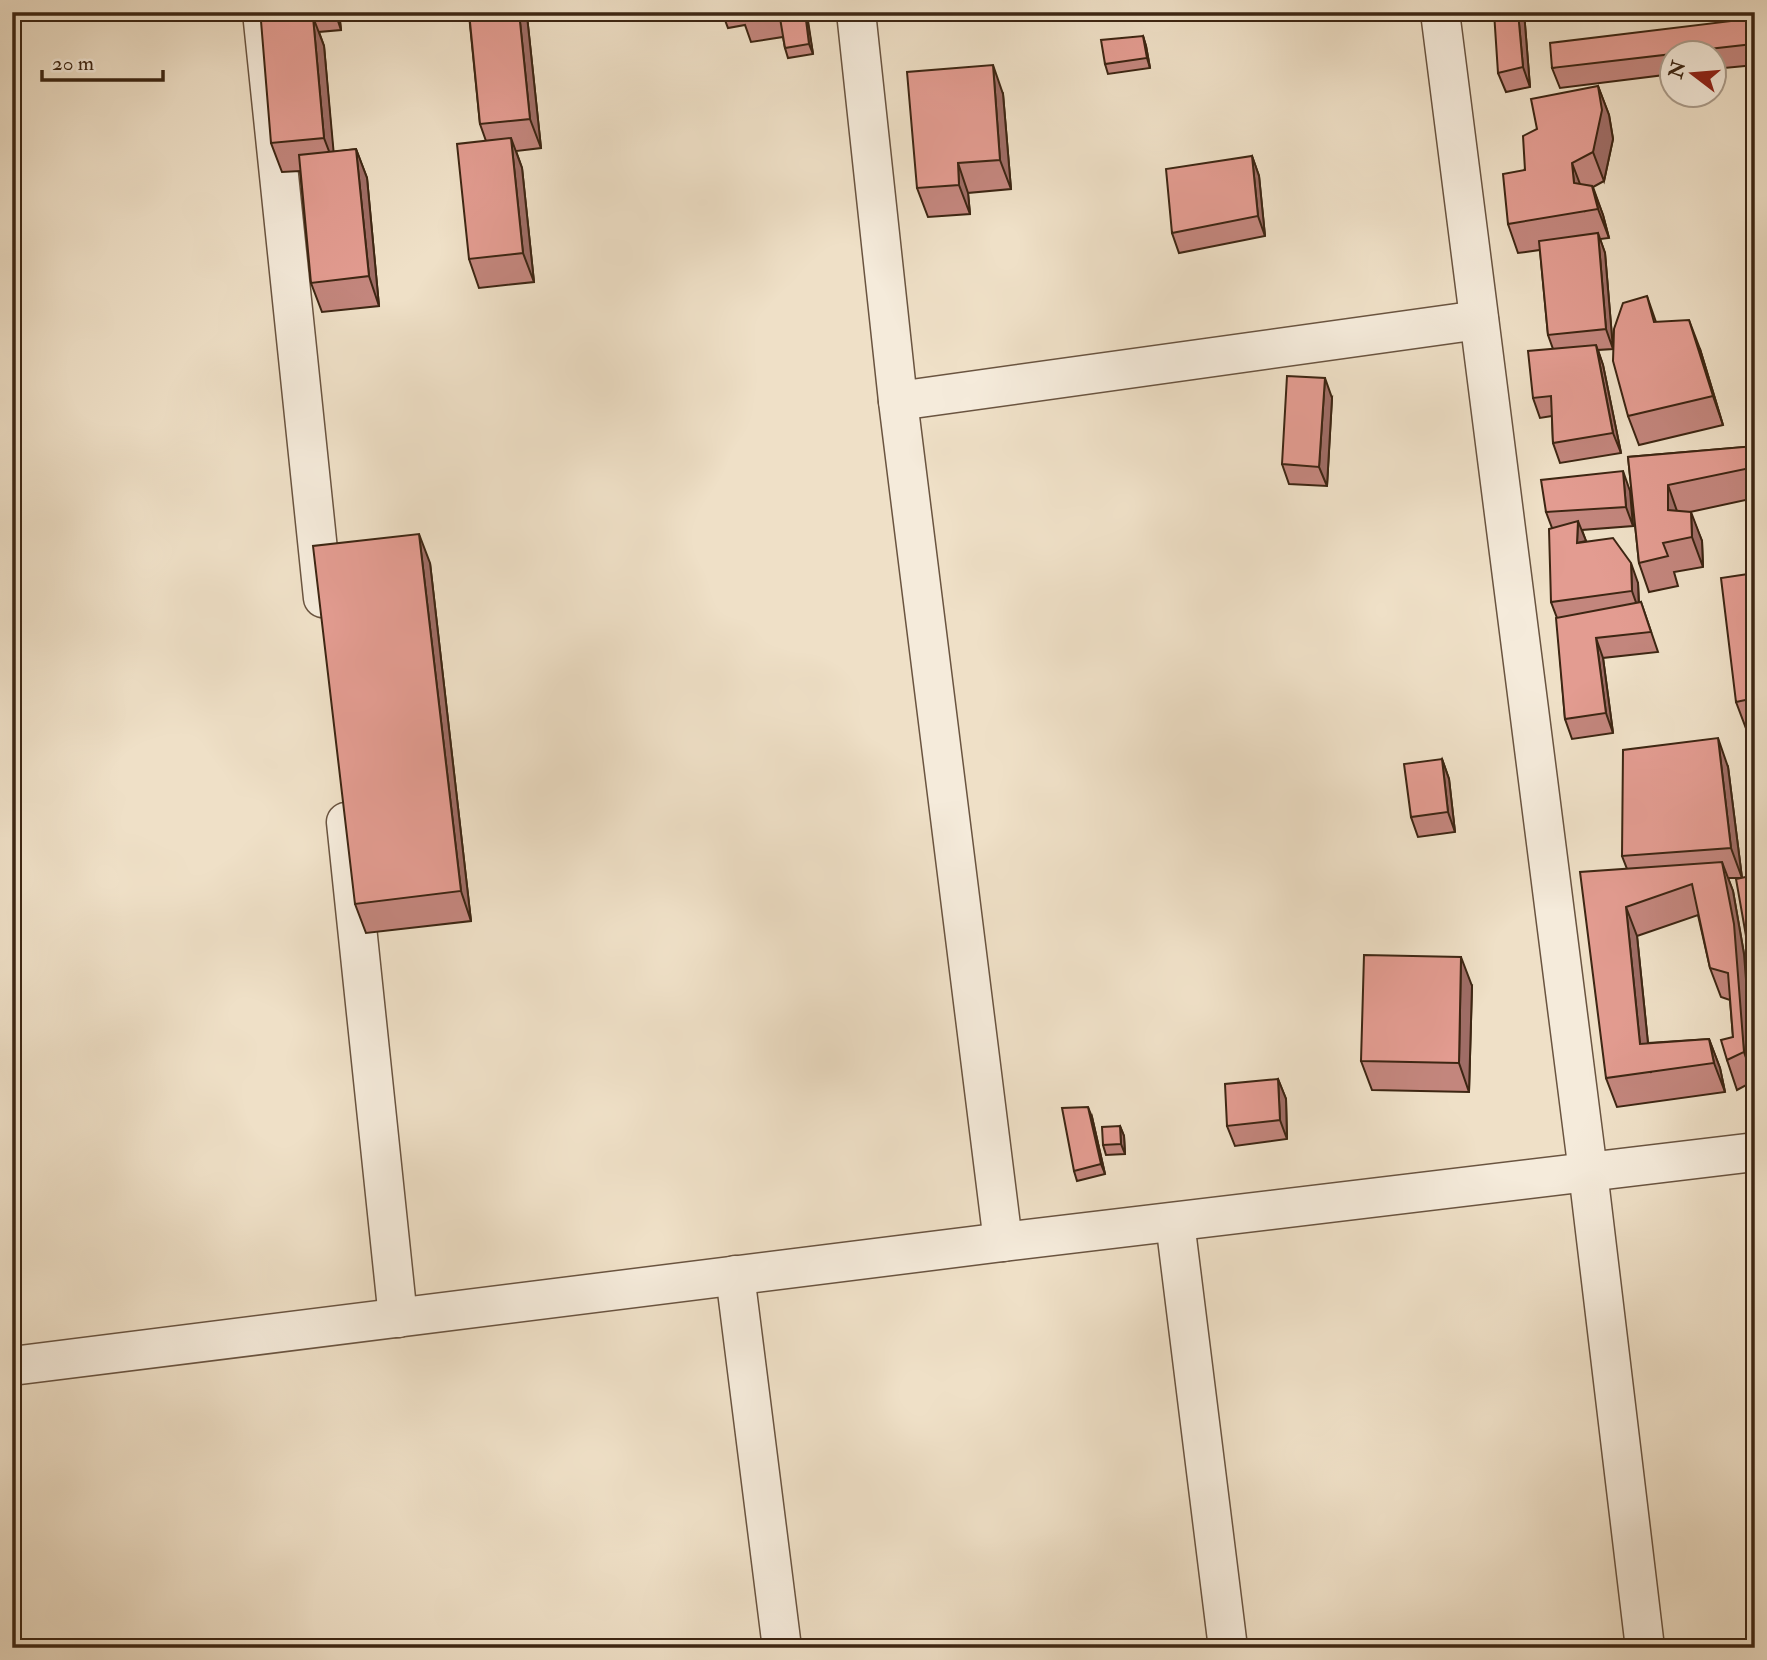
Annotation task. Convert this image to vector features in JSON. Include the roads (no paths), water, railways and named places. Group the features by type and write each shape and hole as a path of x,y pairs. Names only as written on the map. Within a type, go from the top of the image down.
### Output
{"street":[{"path":"262,12 327,637"},
{"path":"856,12 898,401 1003,1242"},
{"path":"1440,12 1588,1172 1645,1648"},
{"path":"898,401 1479,320"},
{"path":"343,790 398,1318"},
{"path":"12,1366 1003,1242 1755,1152"},
{"path":"1175,1222 1228,1648"},
{"path":"736,1275 782,1648"}]}
